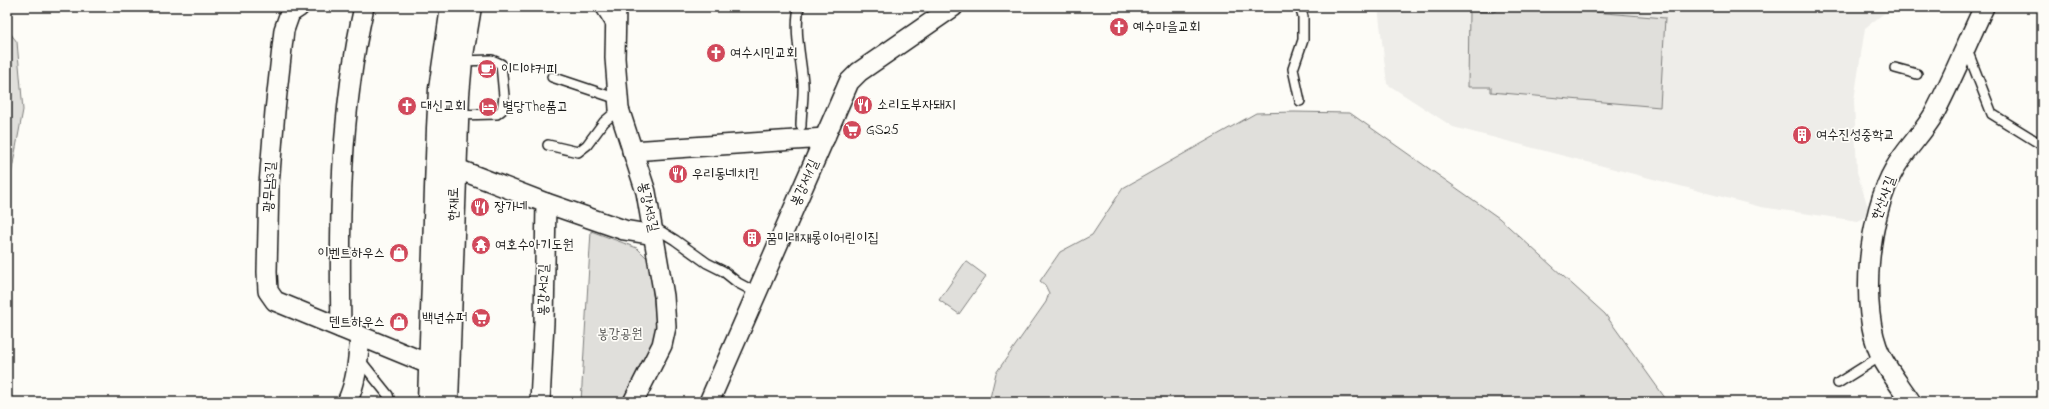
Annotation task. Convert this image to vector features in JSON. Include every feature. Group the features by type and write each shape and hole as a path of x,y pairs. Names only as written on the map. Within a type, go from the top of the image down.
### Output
{"street":[{"path":"340,328 340,229 342,174 353,60 364,7"},
{"name":"한재로","path":"428,402 438,120 444,60 452,7"},
{"name":"한재로","path":"447,402 457,115 461,61 470,7"},
{"name":"봉강서3길","path":"616,7 615,29 619,104 632,151 646,192 654,231 664,296 666,328 662,345 633,402"},
{"name":"봉강서1길","path":"709,402 852,78 952,7"},
{"name":"한산사길","path":"1910,402 1881,356 1872,325 1870,297 1872,240 1883,194 1895,168 1933,114 1984,7"},
{"name":"광무남3길","path":"296,8 290,13 284,30 275,111 269,200 267,285 271,296 275,301 430,366"},
{"path":"632,151 825,138"},
{"path":"455,168 546,203 617,228 654,231"},
{"name":"봉강서2길","path":"540,402 544,322 546,203"},
{"path":"347,402 355,380 359,359 360,336"}],"lane":[{"path":"600,7 615,29"},
{"path":"799,7 796,20 797,45 803,85 801,126"},
{"path":"1300,7 1303,17 1303,40 1293,69 1300,101"},
{"path":"1965,47 1990,112 1996,118 2042,145"},
{"path":"457,115 497,114 502,110 504,100 501,64 492,60 461,61"},
{"path":"1895,68 1917,74"},
{"path":"548,145 578,152 587,146 619,104 552,77"},
{"path":"654,231 675,240 707,263 724,271 738,283 757,293"},
{"path":"1838,383 1881,356"},
{"path":"359,359 388,395 390,402"}],"shaded area":[{"path":"1378,7 1892,7 1865,28 1854,100 1857,172 1870,214 1858,221 1761,207 1453,127 1387,84"}],"green space":[{"path":"1504,7 1534,7 1665,18 1660,107 1491,92 1491,87 1468,87 1469,11 1493,12"},
{"path":"7,29 17,42 23,110 7,196"},
{"path":"1256,113 1350,113 1499,218 1605,314 1668,402 989,402 996,373 1046,302 1049,293 1045,285 1040,281 1060,252 1092,235 1123,188"},
{"name":"봉강공원","path":"591,231 637,248 650,261 657,334 626,402 581,402"},
{"path":"966,261 986,276 959,314 939,300"}],"place":[{"name":"예수마을교회","path":"1119,27"},
{"name":"여수시민교회","path":"716,53"},
{"name":"이디야커피","path":"487,69"},
{"name":"소리도부자돼지","path":"863,105"},
{"name":"대신교회","path":"407,106"},
{"name":"별당The품고","path":"488,107"},
{"name":"GS25","path":"852,130"},
{"name":"여수진성중학교","path":"1802,135"},
{"name":"우리동네치킨","path":"678,174"},
{"name":"장가네","path":"480,207"},
{"name":"꿈미래재롱이어린이집","path":"752,238"},
{"name":"여호수아기도원","path":"481,245"},
{"name":"이벤트하우스","path":"399,253"},
{"name":"백년슈퍼","path":"481,318"},
{"name":"덴트하우스","path":"399,322"}]}
